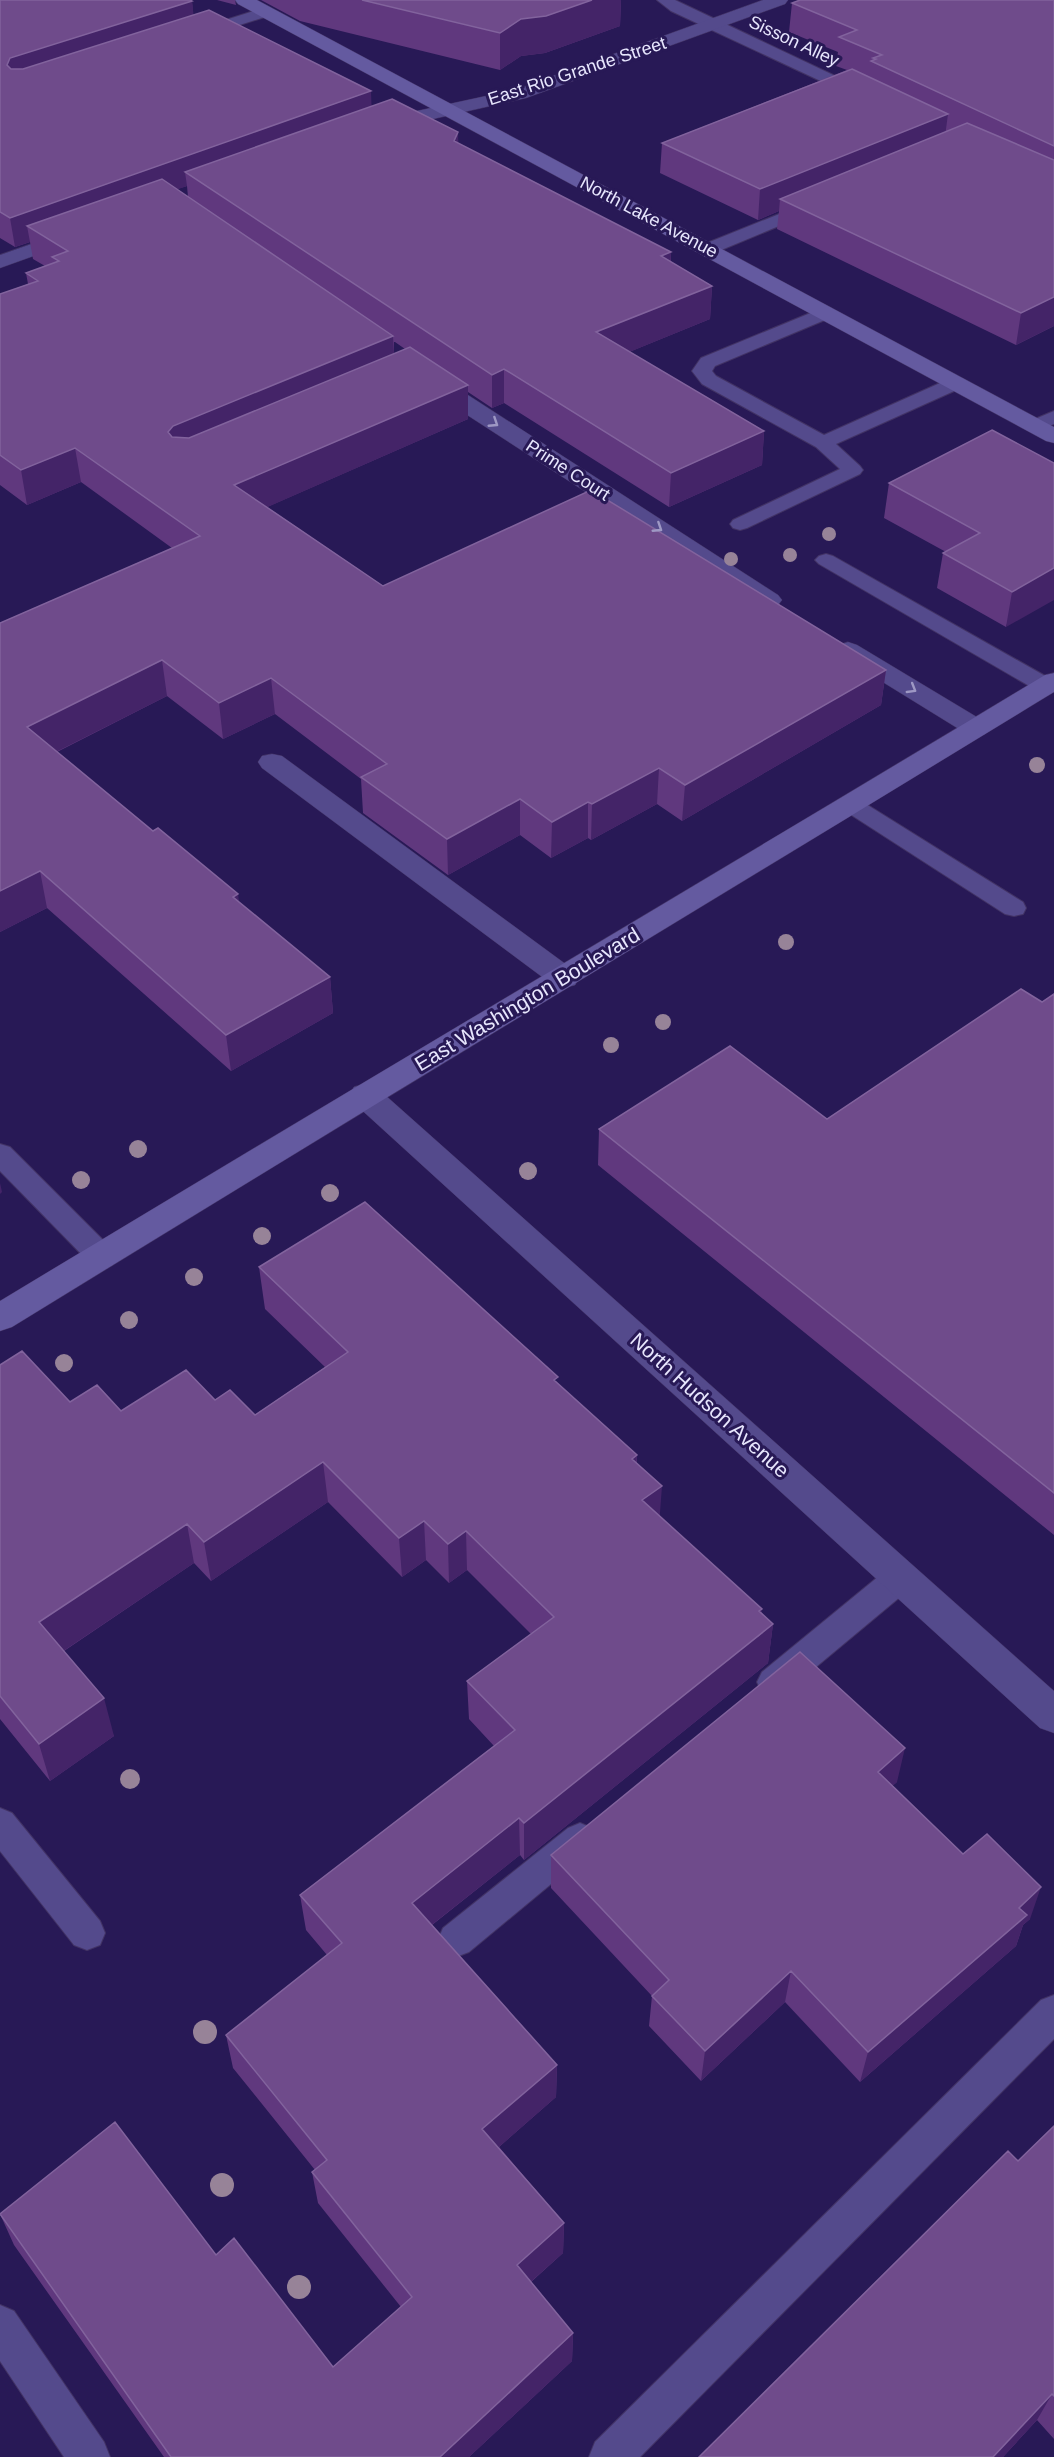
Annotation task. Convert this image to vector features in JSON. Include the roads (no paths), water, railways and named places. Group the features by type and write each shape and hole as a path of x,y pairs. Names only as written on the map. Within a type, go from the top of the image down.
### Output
{"main road":[{"name":"North Lake Avenue","path":"244,0 956,383 1048,426"},
{"name":"East Washington Boulevard","path":"0,1318 365,1095 564,978 1050,684"}],"street":[{"name":"East Rio Grande Street","path":"366,130 519,94 779,0"},
{"path":"0,262 92,229"},
{"name":"Prime Court","path":"415,370 784,609"},
{"path":"834,641 976,728"},
{"path":"272,762 564,978"},
{"name":"North Hudson Avenue","path":"365,1095 1054,1716"}],"lane":[{"name":"Sisson Alley","path":"665,0 676,8 880,104"},
{"path":"185,38 266,12"},
{"path":"708,249 826,201"},
{"path":"740,524 853,470 823,443 709,380 702,371 708,362 825,313"},
{"path":"823,443 956,383"},
{"path":"826,560 1050,684"},
{"path":"850,804 1014,908"},
{"path":"0,1154 102,1257"},
{"path":"751,1700 901,1577"},
{"path":"456,1940 603,1820"},
{"path":"0,1824 87,1933"},
{"path":"610,2457 1054,2013"},
{"path":"0,2325 89,2457"}]}
